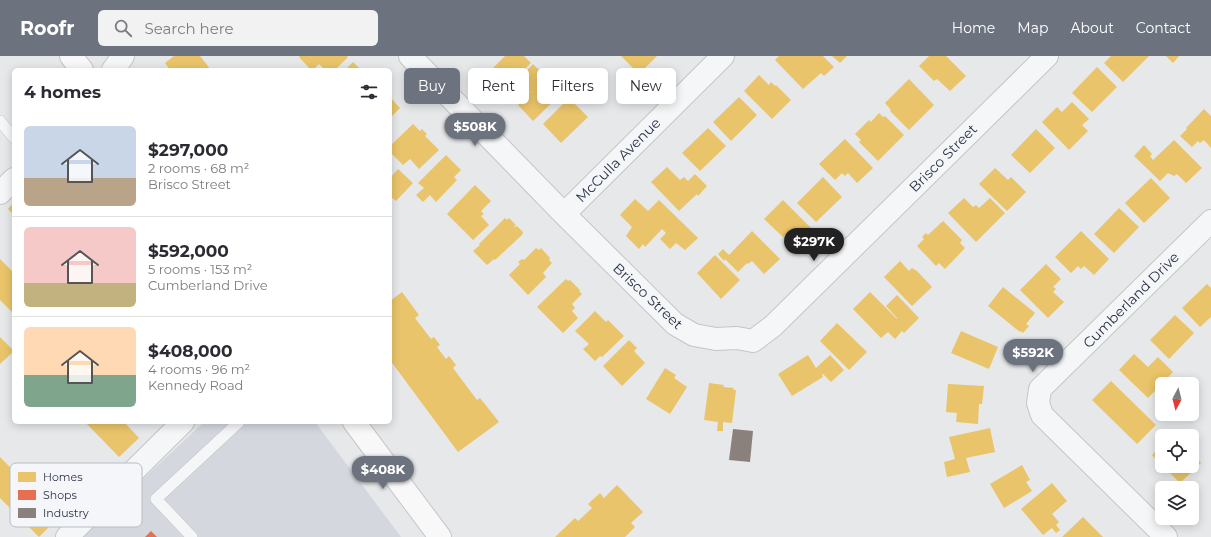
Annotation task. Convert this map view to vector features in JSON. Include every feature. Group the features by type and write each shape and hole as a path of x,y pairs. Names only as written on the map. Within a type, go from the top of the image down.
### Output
{"main road":[{"path":"71,56 80,68"},
{"path":"355,424 440,537"}],"street":[{"path":"114,68 123,56"},
{"name":"Brisco Street","path":"410,56 564,214 675,324 694,336 716,339 736,338 753,341 773,326 1047,56"},
{"name":"McCulla Avenue","path":"564,214 723,56"},
{"path":"0,193 12,181"},
{"name":"Cumberland Drive","path":"1166,537 1042,415 1038,403 1040,389 1211,221"},
{"path":"142,463 181,424"},
{"path":"67,537 77,527"}],"lane":[{"path":"0,121 12,136"},
{"path":"192,537 156,499 237,424"}],"shaded area":[{"path":"202,424 316,424 401,537 81,537 92,527 142,527 142,480"}],"building: Homes":[{"path":"174,56 200,56 209,68 169,68 165,63"},
{"path":"505,56 524,56 531,63 526,68 493,68"},
{"path":"621,56 657,56 645,68 633,68"},
{"path":"779,56 823,56 834,67 824,76 821,73 803,89 775,60"},
{"path":"832,56 847,56 840,63"},
{"path":"929,56 946,56 966,76 950,91 937,79 934,81 919,66"},
{"path":"1111,56 1149,56 1123,82 1104,63"},
{"path":"1166,56 1179,56 1173,63"},
{"path":"299,57 348,57 337,68 323,68 319,64 315,68 309,68"},
{"path":"353,62 359,68 347,68"},
{"path":"533,64 537,68 537,104 551,104 533,121 518,105 529,104 529,68"},
{"path":"1097,67 1117,87 1092,112 1072,93"},
{"path":"759,75 769,85 771,82 775,86 776,85 791,100 772,119 744,91"},
{"path":"909,79 934,105 909,130 890,111 891,110 885,103"},
{"path":"739,97 757,115 731,141 713,122"},
{"path":"392,99 400,108 392,116"},
{"path":"1072,102 1089,119 1082,125 1088,131 1069,150 1042,122 1057,107 1062,112"},
{"path":"563,104 575,104 588,117 561,143 543,124"},
{"path":"1204,109 1211,116 1211,148 1204,140 1200,143 1198,141 1192,147 1180,136"},
{"path":"879,113 883,117 885,116 904,135 878,161 859,142 861,140 855,134 869,120 871,122"},
{"path":"413,124 420,131 422,129 427,134 425,136 439,150 419,169 410,159 403,165 392,154 392,144"},
{"path":"708,128 726,146 700,171 682,153"},
{"path":"1036,129 1055,148 1030,173 1011,155"},
{"path":"845,139 873,168 857,183 848,173 845,176 842,173 835,180 819,164"},
{"path":"1174,140 1202,168 1186,183 1177,174 1174,176 1168,173 1160,181 1134,156 1144,145 1152,154 1150,156 1153,160"},
{"path":"446,155 461,170 454,177 457,180 436,202 430,195 423,202 416,195 424,188 418,183"},
{"path":"667,167 680,180 684,177 688,181 695,174 707,186 698,196 697,194 679,211 651,182"},
{"path":"995,168 1008,180 1011,177 1026,192 1007,211 979,184"},
{"path":"398,169 413,183 396,201 392,198 392,176"},
{"path":"823,177 842,197 816,222 797,203"},
{"path":"1151,178 1170,198 1144,223 1125,203"},
{"path":"475,185 491,201 481,211 484,214 481,216 489,225 473,240 447,214"},
{"path":"964,198 973,207 976,205 979,208 990,198 1005,213 976,242 948,213"},
{"path":"635,199 648,211 659,200 698,238 685,250 676,243 670,249 660,239 666,233 662,229 645,247 643,244 639,249 626,236 632,227 620,215"},
{"path":"783,200 811,228 796,244 786,234 783,237 764,219"},
{"path":"12,204 12,213 8,209"},
{"path":"1119,208 1139,227 1114,253 1094,234"},
{"path":"505,218 507,220 509,218 516,225 514,226 515,227 517,226 523,232 522,235 495,260 494,259 487,265 473,251"},
{"path":"943,221 962,240 960,243 965,248 945,269 939,263 936,266 917,246 924,239 922,237 926,233 928,235"},
{"path":"752,231 780,259 764,274 752,261 748,264 747,263 738,272 718,254 723,249 729,255"},
{"path":"1081,231 1109,259 1094,275 1084,266 1081,269 1078,266 1071,273 1055,257"},
{"path":"536,248 539,250 541,248 550,258 549,260 552,263 543,273 546,277 528,295 509,275 520,264 518,262 522,259 524,260"},
{"path":"715,255 740,280 721,299 697,273"},
{"path":"0,259 12,271 12,312 0,300"},
{"path":"900,261 909,271 912,268 917,271 932,287 912,306 884,277"},
{"path":"1046,264 1061,279 1053,287 1056,289 1053,292 1064,302 1048,318 1020,290"},
{"path":"566,279 568,281 570,280 582,294 572,304 575,308 572,311 578,318 563,333 537,307"},
{"path":"1207,284 1211,288 1211,317 1200,327 1182,308"},
{"path":"1003,287 1035,313 1026,324 1029,326 1023,333 988,306"},
{"path":"402,292 419,315 415,318 431,339 434,337 440,345 437,347 446,359 449,356 456,365 453,368 477,400 480,398 499,422 458,452 392,363 392,300"},
{"path":"870,292 897,319 886,306 897,295 919,318 904,333 897,325 902,331 895,339 888,332 881,338 853,309"},
{"path":"595,311 606,322 608,320 624,336 602,357 600,356 595,361 583,349 589,344 575,331"},
{"path":"1175,315 1194,333 1169,359 1150,340"},
{"path":"837,323 867,352 849,370 820,341"},
{"path":"961,331 998,347 989,369 951,353"},
{"path":"0,337 12,349 12,353 0,364"},
{"path":"629,340 637,348 634,351 645,363 622,386 603,366"},
{"path":"1134,354 1148,367 1158,357 1173,372 1168,377 1155,377 1155,391 1148,398 1119,370"},
{"path":"808,355 816,368 830,355 844,370 831,382 823,374 823,377 792,396 778,374"},
{"path":"665,368 676,375 674,378 687,387 670,414 646,399"},
{"path":"1111,381 1156,425 1137,444 1092,400"},
{"path":"709,383 724,385 723,387 734,388 733,390 736,390 732,423 723,422 723,431 717,431 718,422 704,420"},
{"path":"948,384 984,386 982,404 979,404 978,424 956,422 957,413 946,412"},
{"path":"87,424 126,424 139,438 119,457"},
{"path":"990,428 995,452 966,458 970,472 947,477 944,462 955,459 949,437"},
{"path":"0,457 10,467 10,508 0,498"},
{"path":"1022,465 1030,480 1026,482 1032,491 1004,508 990,484"},
{"path":"1170,473 1190,473 1182,481 1178,481"},
{"path":"1052,483 1067,501 1052,514 1059,522 1056,525 1060,530 1056,533 1052,528 1043,535 1021,509"},
{"path":"617,485 643,512 631,523 635,527 625,537 555,537 575,518 578,521 592,508 588,504 600,493 604,498"},
{"path":"1083,517 1103,537 1062,537"},
{"path":"29,527 49,527 39,537"}],"building: Shops":[{"path":"151,531 157,537 145,537"}],"building: Industry":[{"path":"733,429 753,431 750,462 729,460"}]}
